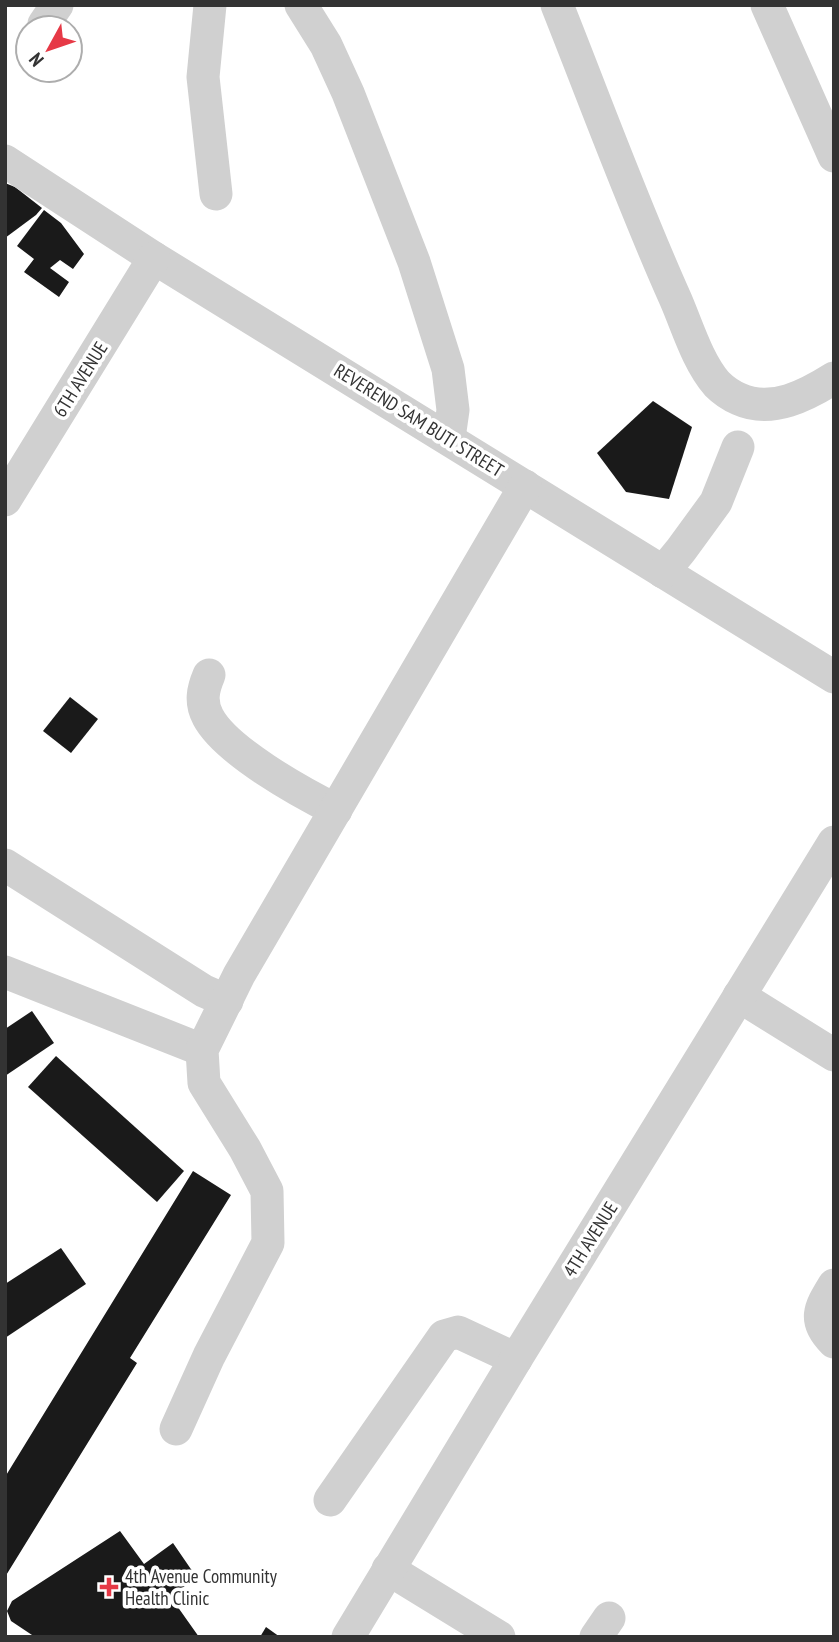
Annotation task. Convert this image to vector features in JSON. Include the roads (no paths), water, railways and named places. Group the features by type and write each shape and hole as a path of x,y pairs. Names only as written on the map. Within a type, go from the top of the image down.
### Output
{"street":[{"path":"210,5 203,77 216,194"},
{"path":"301,5 326,45 348,93 414,262 448,369 453,410 449,438"},
{"path":"557,5 661,267 702,359 718,384 739,399 760,405 807,395 834,378"},
{"path":"767,5 834,156"},
{"name":"REVEREND SAM BUTI STREET","path":"5,161 154,258 834,677"},
{"name":"6TH AVENUE","path":"5,499 154,258"},
{"path":"663,572 716,502 737,447"},
{"path":"176,1429 209,1356 268,1242 267,1191 245,1149 204,1083 202,1050 239,975 525,486"},
{"path":"209,675 202,699 208,717 232,747 336,810"},
{"name":"4TH AVENUE","path":"348,1637 834,842"},
{"path":"5,865 204,991 227,1001"},
{"path":"5,972 202,1050"},
{"path":"739,996 834,1055"},
{"path":"834,1285 821,1306 819,1317 823,1331 834,1342"},
{"path":"330,1500 444,1335 458,1332 516,1359"},
{"path":"388,1569 499,1637"}],"place":[{"name":"4th Avenue Community Health Clinic","path":"109,1587"}]}
